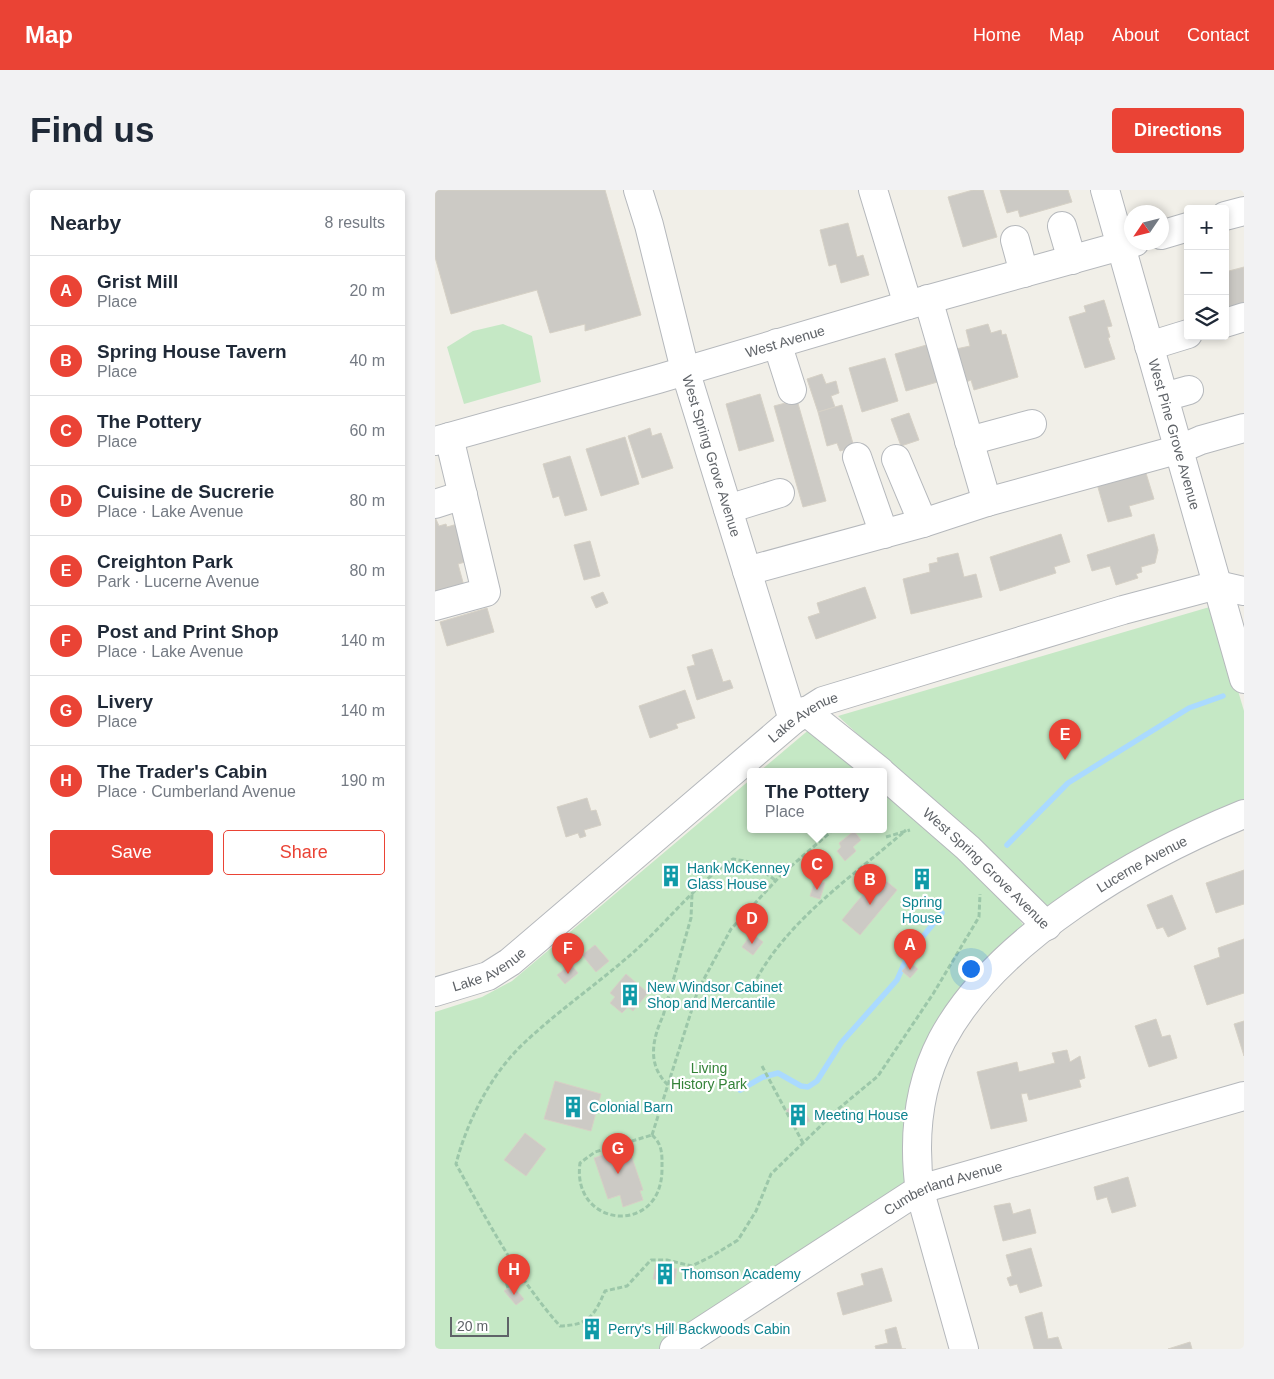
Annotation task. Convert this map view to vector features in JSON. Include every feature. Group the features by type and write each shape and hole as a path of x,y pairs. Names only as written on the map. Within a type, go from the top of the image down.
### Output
{"street":[{"name":"West Spring Grove Avenue","path":"638,190 649,225 685,370 747,571 799,715"},
{"path":"873,190 918,302 969,441 987,502"},
{"name":"West Pine Grove Avenue","path":"1105,190 1124,235"},
{"path":"1240,190 1244,203"},
{"path":"1229,215 1244,211"},
{"path":"1063,226 1072,260"},
{"path":"1169,233 1184,228"},
{"path":"1015,240 1024,273"},
{"name":"West Avenue","path":"442,439 777,343 806,323 918,302 1124,246"},
{"name":"West Pine Grove Avenue","path":"1129,250 1149,346 1176,394 1180,450 1244,679"},
{"path":"1229,322 1244,317"},
{"path":"1149,346 1184,335"},
{"path":"777,343 792,390"},
{"path":"969,441 1032,424"},
{"path":"747,571 923,524 987,502 1180,450 1201,440 1244,428"},
{"path":"435,606 486,592 463,496 442,439"},
{"path":"857,457 884,534"},
{"path":"896,459 923,524"},
{"path":"728,510 780,493"},
{"path":"435,504 463,496"},
{"name":"Lake Avenue","path":"435,992 488,976 510,962 799,715 840,694 1123,610 1217,586 1244,591"},
{"path":"799,715 875,768"},
{"name":"West Spring Grove Avenue","path":"887,780 916,824 1047,926 1012,954 986,980 956,1017 942,1041 923,1089 916,1140 919,1192 964,1349"},
{"name":"Lucerne Avenue","path":"1047,926 1108,883 1147,859 1188,838 1244,814"},
{"name":"Cumberland Avenue","path":"675,1349 813,1257 931,1186 1244,1096"}],"path":[{"path":"886,837 916,824"},
{"path":"750,992 759,973 787,936 814,910 916,824"},
{"path":"652,1134 698,990 718,950 731,929 775,880 828,833"},
{"path":"775,880 750,862 733,859 717,870 636,950 523,1044 484,1097 463,1139 456,1164 535,1298 560,1326 578,1326 596,1312 605,1291 627,1286 651,1260 667,1260 692,1266 713,1256 738,1240 756,1211 771,1174 837,1110 879,1076 933,994 979,918 981,895 975,888"},
{"path":"668,1084 659,1076 652,1055 657,1029 663,1016 691,918 692,894"},
{"path":"763,1066 770,1083 803,1144"},
{"path":"652,1134 659,1141 663,1150 662,1184 651,1205 633,1216 611,1216 596,1208 584,1195 579,1174 580,1163 595,1152 652,1134"},
{"path":"508,1288 505,1280 505,1269 512,1260"}],"green space":[{"path":"503,324 532,336 541,382 464,404 447,347 473,331"},
{"path":"1213,606 1244,711 1244,805 1051,913 838,716"},
{"path":"811,728 859,768 764,768"},
{"name":"Living History Park","path":"747,782 747,833 887,833 887,792 1006,902 1027,930 929,1037 908,1186 660,1349 435,1349 435,1012 482,997 512,981"}],"building":[{"path":"435,190 605,190 641,315 585,331 585,324 550,333 537,290 451,314 435,257"},
{"path":"973,190 983,190 997,237 963,247 948,197"},
{"path":"1000,190 1068,190 1072,202 1020,217 1018,210 1007,213"},
{"path":"848,223 857,257 863,255 869,275 841,283 836,264 829,266 820,230"},
{"path":"1244,267 1244,303 1229,308 1229,295 1229,271"},
{"path":"1104,300 1112,326 1107,327 1110,337 1108,338 1115,359 1085,368 1069,317 1086,312 1084,306"},
{"path":"988,324 991,333 1001,330 1002,335 1006,334 1018,377 974,390 971,380 966,382 956,349 970,346 966,330"},
{"path":"930,344 941,381 906,391 895,354"},
{"path":"885,358 898,401 862,412 849,368"},
{"path":"822,374 826,384 836,381 839,393 831,396 835,407 818,412 807,379"},
{"path":"760,394 774,441 739,451 726,404"},
{"path":"797,400 826,501 803,507 774,406"},
{"path":"842,405 854,447 840,451 837,443 827,446 818,412"},
{"path":"909,413 919,440 901,446 891,419"},
{"path":"650,428 652,436 661,433 673,468 642,478 628,436"},
{"path":"625,437 639,484 601,496 586,449"},
{"path":"570,456 587,510 565,516 559,496 553,498 543,464"},
{"path":"1145,470 1154,499 1129,506 1132,516 1108,522 1097,484"},
{"path":"435,517 439,526 446,524 447,527 461,523 472,560 458,564 464,586 435,595"},
{"path":"1061,534 1070,562 1054,567 1056,573 1000,591 990,557"},
{"path":"1154,534 1158,550 1155,563 1141,567 1142,572 1136,574 1138,578 1116,585 1110,566 1092,571 1087,555"},
{"path":"590,541 600,576 584,580 574,545"},
{"path":"958,553 964,577 976,574 982,597 911,614 903,579 930,572 929,564 938,562 937,558"},
{"path":"865,587 876,618 816,639 808,617 820,613 817,603"},
{"path":"603,592 608,603 596,608 591,597"},
{"path":"487,608 494,632 447,646 440,622"},
{"path":"712,649 723,682 730,680 733,688 697,700 687,667 695,665 692,655"},
{"path":"685,690 695,718 676,724 678,728 650,738 639,706"},
{"path":"587,798 591,811 596,810 601,825 584,830 586,836 580,838 578,833 566,837 557,807"},
{"path":"852,833 856,833 861,840 853,847 856,851 845,861 837,851 841,847 839,843"},
{"name":"Hank McKenney Glass House","path":"672,868 679,878 671,884 664,874"},
{"path":"1244,870 1244,904 1216,913 1206,883"},
{"path":"879,875 897,890 860,935 842,920"},
{"path":"815,880 825,883 820,899 810,896"},
{"path":"1172,895 1186,929 1168,937 1163,927 1157,929 1147,905"},
{"path":"752,933 763,942 753,955 742,947"},
{"path":"1244,939 1244,993 1207,1005 1194,966 1220,957 1218,948"},
{"path":"595,945 609,961 596,972 582,955"},
{"path":"910,962 918,969 910,978 902,971"},
{"path":"571,964 578,973 565,984 557,975"},
{"name":"New Windsor Cabinet Shop and Mercantile","path":"626,974 648,993 633,1011 628,1007 622,1013 610,1003 615,997 610,993"},
{"path":"1156,1019 1162,1037 1170,1035 1177,1058 1149,1067 1135,1026"},
{"path":"1244,1021 1244,1056 1234,1024"},
{"path":"1067,1050 1070,1062 1080,1056 1085,1078 1079,1080 1081,1087 1029,1100 1027,1093 1021,1094 1027,1121 991,1129 977,1072 1017,1062 1019,1072 1055,1063 1052,1053"},
{"name":"Colonial Barn","path":"555,1081 601,1094 591,1131 544,1119"},
{"name":"Meeting House","path":"800,1102 810,1121 796,1128 786,1110"},
{"path":"525,1133 546,1149 526,1176 504,1160"},
{"path":"628,1146 643,1190 640,1191 643,1200 623,1207 620,1195 608,1199 594,1158"},
{"path":"1128,1177 1136,1206 1112,1213 1107,1197 1097,1200 1094,1187"},
{"path":"1010,1203 1013,1214 1030,1209 1036,1233 1003,1241 994,1206"},
{"path":"1031,1248 1042,1286 1020,1293 1017,1284 1010,1286 1007,1278 1012,1276 1006,1255"},
{"name":"Thomson Academy","path":"656,1264 677,1269 674,1284 653,1279"},
{"path":"882,1268 892,1301 843,1315 837,1293 864,1285 861,1274"},
{"path":"512,1285 524,1299 516,1305 504,1291"},
{"path":"1042,1312 1048,1339 1058,1337 1062,1349 1034,1349 1025,1317"},
{"name":"Perry's Hill Backwoods Cabin","path":"596,1321 601,1329 590,1336 584,1329"},
{"path":"896,1327 902,1349 876,1349 875,1346 888,1343 885,1330"},
{"path":"1190,1342 1192,1349 1168,1349"}],"waterway":[{"path":"1007,845 1068,783 1189,708 1223,696"},
{"path":"740,1090 763,1077 778,1073 801,1086 808,1087 817,1081 841,1043 897,980 908,955 942,913"}],"place":[{"name":"Creighton Park","path":"1065,760"},
{"name":"Hank McKenney Glass House","path":"671,876"},
{"name":"Spring House","path":"922,879"},
{"name":"The Pottery","path":"817,890"},
{"name":"Spring House Tavern","path":"870,905"},
{"name":"Cuisine de Sucrerie","path":"752,944"},
{"name":"Grist Mill","path":"910,970"},
{"name":"Post and Print Shop","path":"568,974"},
{"name":"New Windsor Cabinet Shop and Mercantile","path":"630,995"},
{"name":"Colonial Barn","path":"573,1107"},
{"name":"Meeting House","path":"798,1115"},
{"name":"Livery","path":"618,1174"},
{"name":"Thomson Academy","path":"665,1274"},
{"name":"The Trader's Cabin","path":"514,1295"},
{"name":"Perry's Hill Backwoods Cabin","path":"592,1329"}]}
